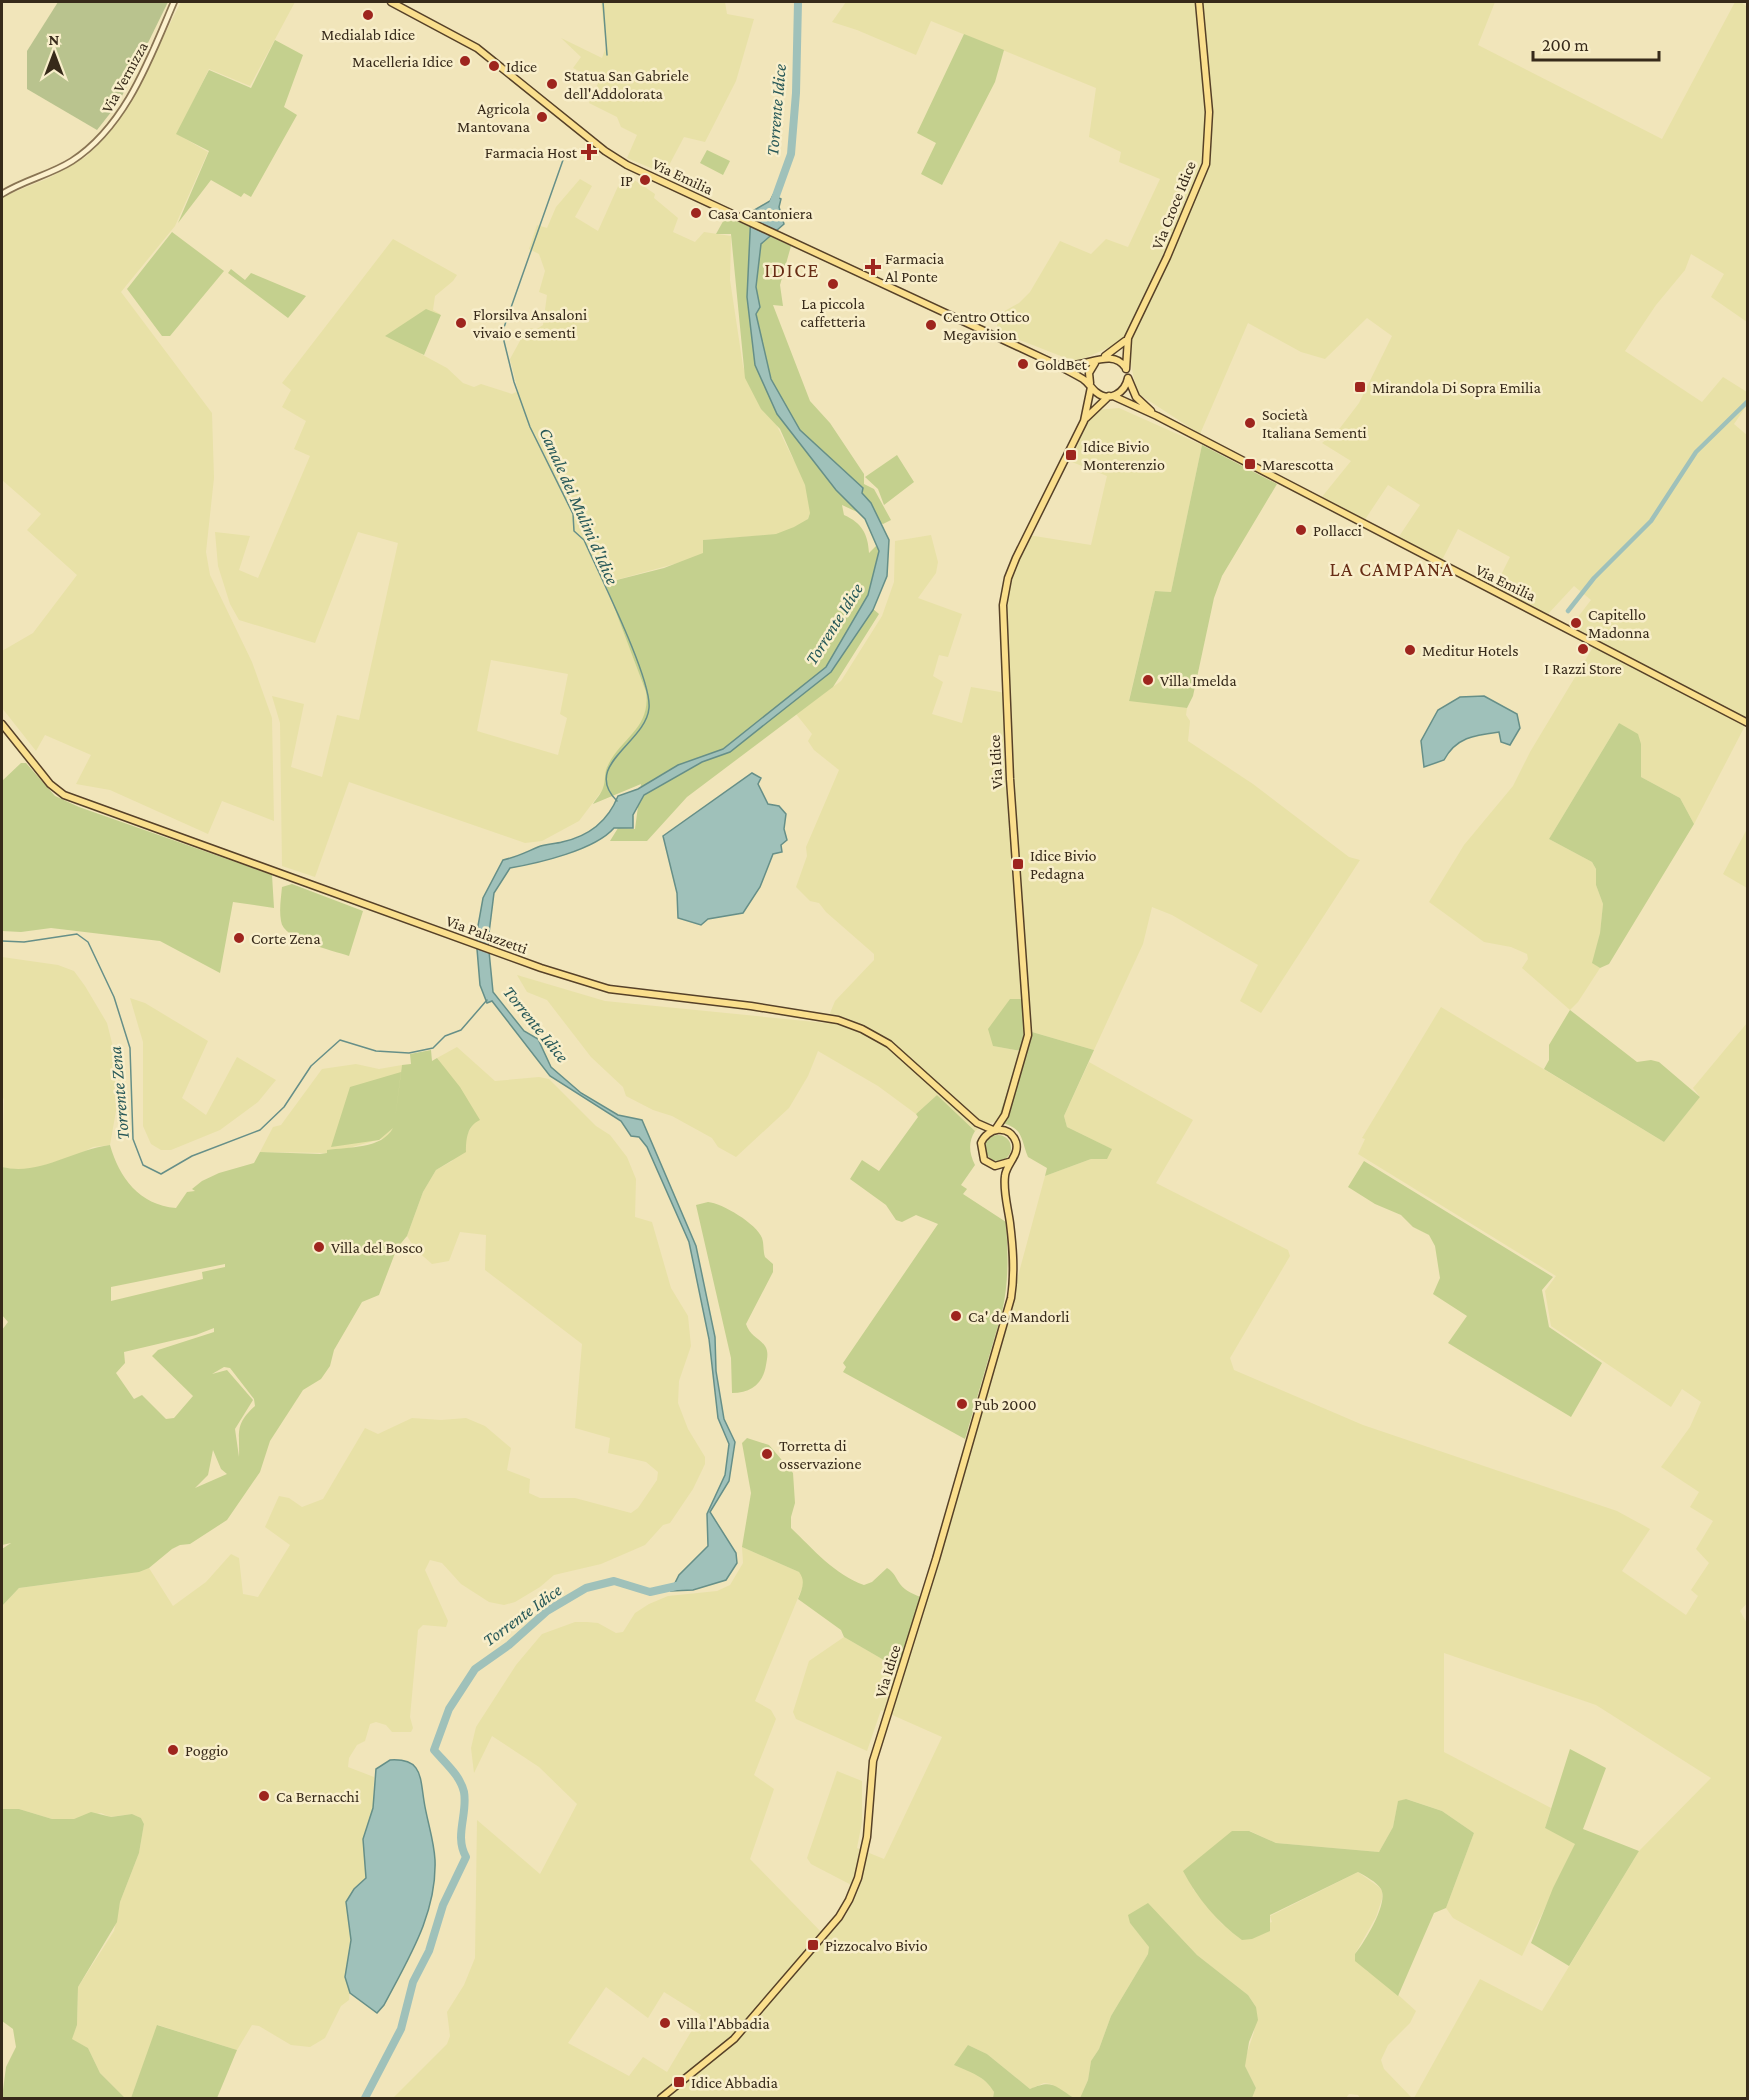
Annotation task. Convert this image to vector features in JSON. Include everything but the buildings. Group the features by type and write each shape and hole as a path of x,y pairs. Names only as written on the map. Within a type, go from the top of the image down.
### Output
{"main road":[{"name":"Via Emilia","path":"391,2 477,48 614,157 1054,364 1090,385 1098,394 1111,396 1157,416 1748,723"},
{"name":"Via Croce Idice","path":"1100,359 1118,348 1128,338 1172,247 1206,164 1209,119 1200,2"},
{"name":"Via Croce Idice","path":"1126,369 1128,338"},
{"path":"1090,385 1089,373 1100,359 1114,358 1126,369"},
{"name":"Via Emilia","path":"1054,364 1076,366 1100,359"},
{"name":"Via Emilia","path":"1126,369 1136,397 1157,416"},
{"path":"1111,396 1121,391 1128,378"},
{"name":"Via Idice","path":"1005,1184 995,1166 982,1156 980,1150 982,1138 994,1130 1005,1115 1028,1035 1002,626 1008,578 1084,421 1090,385"},
{"name":"Via Idice","path":"1084,421 1111,396"},
{"name":"Via Palazzetti","path":"2,724 50,784 64,795 519,960 609,989 761,1007 838,1020 862,1029 889,1044 977,1123 994,1130"},
{"name":"Via Idice","path":"661,2098 741,2031 839,1917 858,1878 867,1837 873,1761 936,1559 1011,1298 1014,1255 1005,1184 1009,1162 1017,1148 1016,1141 1008,1132 1005,1115"},
{"name":"Via Palazzetti","path":"977,1123 982,1138"},
{"path":"994,1130 1008,1132"},
{"path":"995,1166 1009,1162"}],"street":[{"name":"Via Vernizza","path":"2,194 48,173 86,151 114,120 141,75 174,2"}],"shaded area":[{"path":"181,2 295,2 250,86 209,69 177,134 208,152 175,226 121,292 212,413 214,478 206,552 210,575 252,662 272,718 274,821 222,801 208,834 110,790 76,784 91,755 45,735 36,751 2,708 2,651 33,633 77,575 27,530 41,514 2,480 2,197 49,178 87,156 128,106"},
{"path":"601,2 725,2 727,14 754,19 736,81 705,142 684,137 667,169 651,168 627,158 637,135 621,127 617,117 589,103 599,81 573,68 581,57 561,38 602,58 606,47"},
{"path":"846,2 1495,2 1478,45 1662,139 1735,2 1741,2 1747,7 1747,322 1711,297 1724,274 1691,254 1685,270 1656,305 1625,351 1702,402 1723,377 1747,392 1747,405 1734,424 1748,436 1747,722 1694,824 1680,798 1641,777 1641,744 1619,723 1549,839 1592,862 1596,869 1596,885 1603,904 1600,933 1593,963 1600,968 1578,1002 1570,1010 1522,968 1528,959 1527,954 1511,947 1484,942 1429,902 1464,845 1513,786 1530,752 1598,639 1571,626 1591,600 1574,586 1548,614 1503,594 1498,581 1510,557 1458,529 1442,560 1398,538 1420,505 1388,485 1364,521 1321,498 1351,461 1322,443 1340,428 1359,403 1392,336 1367,318 1325,359 1301,352 1248,323 1200,434 1137,393 1125,346 1119,343 1076,362 1002,333 997,328 997,320 1001,313 1019,303 1030,292 1060,241 1091,254 1106,239 1128,247 1160,179 1119,162 1121,152 1089,137 1096,88 931,21 916,55 832,22"},
{"path":"624,173 655,194 654,198 678,218 673,232 695,242 704,232 731,236 730,280 743,366 753,392 776,424 793,459 800,466 810,503 807,521 780,534 703,540 707,555 605,583 646,692 647,713 630,739 607,766 604,788 579,821 542,841 525,843 349,782 315,877 282,866 280,723 272,696 304,704 291,767 322,777 337,715 359,720 398,543 358,532 315,643 239,620 230,604 218,566 215,532 250,536 239,570 258,578 310,456 294,449 306,421 282,407 291,390 282,383 393,239 457,275 435,296 433,310 440,314 421,354 447,368 463,383 474,387 481,384 512,394 518,391 510,359 527,328 537,329 543,325 547,295 539,292 545,271 539,254 529,249 537,225 547,228 556,207 580,179 592,186 575,217 598,231","holes":["491,660 568,674 560,714 567,718 558,755 477,731"]},
{"path":"1119,408 1202,445 1171,592 1155,591 1129,700 1187,708 1186,715 1190,721 1188,741 1253,784 1349,857 1360,860 1261,1013 1240,1001 1258,965 1172,915 1152,907 1143,944 1094,1050 1032,1032 1029,1000 993,1046 1021,1051 1002,1112 997,1122 988,1123 975,1131 937,1095 916,1114 878,1086 818,1051 808,1076 789,1108 736,1157 718,1147 712,1138 672,1116 653,1110 626,1096 623,1087 591,1057 547,1000 527,992 517,975 605,1001 826,1023 835,1001 874,960 874,954 826,912 819,903 810,901 796,887 807,856 806,847 839,770 814,750 808,741 812,734 796,714 841,681 882,616 894,582 895,541 931,535 938,562 936,573 918,598 962,614 948,657 939,655 933,676 943,682 932,714 962,723 971,687 1006,693 1006,604 1015,563 1028,535 1091,545 1107,476 1067,460 1084,426 1096,410"},
{"path":"1747,829 1747,888 1723,874"},
{"path":"2,957 58,965 74,971 107,1023 114,1051 116,1111 110,1145 93,1147 69,1159 23,1171 2,1167 4,1100 2,1095"},
{"path":"130,998 145,1003 208,1041 182,1098 206,1115 237,1057 276,1080 258,1102 220,1130 171,1150 161,1150 151,1144 143,1126 143,1042"},
{"path":"1441,1007 1664,1142 1700,1097 1693,1088 1747,1023 1748,1602 1740,1611 1748,1625 1747,2098 1414,2098 1480,1979 1542,2011 1639,1851 1711,1778 1596,1705 1444,1653 1444,1752 1551,1808 1545,1828 1576,1843 1522,1956 1453,1918 1446,1908 1474,1833 1442,1811 1406,1799 1398,1802 1393,1827 1379,1852 1276,1843 1250,1831 1193,1889 1222,1924 1236,1935 1272,1922 1270,1916 1358,1872 1379,1887 1382,1891 1382,1899 1376,1917 1355,1954 1367,1971 1384,1982 1416,2011 1410,2023 1388,2045 1381,2060 1384,2069 1412,2098 1360,2098 1358,2095 1349,2094 1346,2098 1252,2098 1256,2088 1245,2066 1245,2059 1254,2032 1256,2007 1248,1995 1197,1955 1160,1916 1130,1923 1150,1947 1148,1954 1111,2016 1099,2049 1091,2061 1088,2080 1080,2098 1074,2098 1051,2084 1044,2083 1030,2089 987,2054 968,2045 964,2069 973,2071 990,2085 994,2092 993,2098 393,2098 447,2044 450,2036 447,2012 464,1985 475,1958 477,1820 540,1874 577,1804 539,1767 492,1736 474,1773 471,1748 476,1727 516,1665 542,1634 575,1622 598,1623 616,1633 623,1632 635,1613 649,1604 668,1596 717,1591 730,1585 743,1563 742,1547 799,1572 803,1577 803,1586 755,1701 771,1710 776,1719 754,1775 774,1789 750,1859 826,1937 846,1915 859,1889 811,1864 807,1858 837,1771 862,1781 862,1822 857,1848 884,1859 942,1737 881,1710 867,1751 796,1719 793,1712 809,1661 844,1637 901,1670 973,1443 1045,1176 1091,1159 1106,1159 1111,1149 1067,1127 1064,1116 1089,1062 1193,1120 1156,1183 1288,1250 1290,1256 1230,1358 1234,1370 1363,1425 1617,1511 1650,1529 1622,1571 1686,1615 1698,1596 1691,1590 1709,1563 1696,1549 1713,1521 1690,1507 1699,1492 1661,1467 1690,1427 1701,1402 1682,1389 1671,1407 1551,1326 1545,1291 1556,1276 1358,1154 1365,1139 1362,1138","holes":["606,1987 648,2018 664,1992 701,2015 667,2072 643,2057 629,2076 568,2043"]},
{"path":"457,1047 495,1081 539,1077 549,1079 596,1126 610,1135 627,1157 636,1179 635,1217 652,1222 671,1288 688,1316 691,1346 679,1381 678,1403 688,1429 705,1457 705,1464 693,1489 670,1523 663,1525 645,1545 601,1564 554,1575 540,1587 515,1602 504,1605 489,1602 461,1584 442,1563 430,1560 425,1570 448,1621 446,1627 423,1625 418,1630 410,1717 413,1728 411,1732 392,1732 386,1725 376,1722 370,1724 365,1741 357,1745 349,1758 348,1767 374,1777 373,1808 363,1840 366,1878 353,1889 346,1902 351,1940 345,1977 350,1985 349,2000 341,2006 325,2038 310,2047 291,2045 259,2026 252,2025 237,2050 158,2025 131,2098 125,2098 100,2073 88,2048 71,2039 77,2025 78,1987 114,1931 120,1902 139,1853 144,1824 141,1818 132,1814 110,1817 101,1813 74,1819 52,1819 19,1809 2,1809 2,1606 19,1588 103,1577 149,1568 173,1606 206,1582 231,1554 239,1558 243,1594 258,1597 290,1545 265,1527 279,1496 289,1498 302,1507 323,1499 365,1428 378,1434 412,1418 441,1420 466,1418 485,1426 511,1448 507,1470 530,1479 529,1493 540,1498 575,1498 631,1513 638,1508 657,1480 658,1472 646,1462 608,1453 610,1438 575,1428 582,1344 485,1270 486,1235 460,1232 449,1261 432,1264 416,1250 407,1236 423,1192 436,1170 452,1161 476,1119 437,1058"},
{"path":"356,1064 379,1069 402,1065 396,1123 388,1137 331,1153 260,1152 273,1127 281,1125 322,1069"}],"green space":[{"path":"58,2 168,2 119,102 97,130 27,89 27,51"},
{"path":"964,34 1004,50 995,82 942,185 921,174 936,143 917,133"},
{"path":"275,40 303,55 284,107 297,115 251,197 244,193 241,197 211,180 178,223 209,151 176,134 209,70 251,88"},
{"path":"707,150 730,161 723,175 700,163"},
{"path":"726,216 791,246 780,285 783,306 773,305 810,401 830,423 864,474 864,484 874,489 891,520 883,524 842,505 844,515 863,530 869,553 876,546 879,550 866,603 879,614 833,687 687,797 647,841 610,841 618,828 635,829 641,784 593,804 603,788 608,765 640,724 644,715 646,692 605,583 664,568 703,553 703,540 776,534 808,519 810,513 805,485 780,429 761,409 745,378 731,234 716,234"},
{"path":"172,232 224,271 170,336 162,336 127,289"},
{"path":"231,269 245,280 251,273 306,296 288,318 228,273"},
{"path":"426,309 441,315 424,355 385,336"},
{"path":"1202,445 1277,484 1222,576 1214,598 1193,696 1187,708 1129,701 1155,591 1171,592"},
{"path":"897,455 914,482 884,505 878,489 865,477"},
{"path":"1619,723 1638,734 1641,744 1641,777 1680,798 1694,824 1609,964 1600,968 1592,963 1600,933 1603,904 1596,885 1596,869 1592,862 1549,839"},
{"path":"21,763 26,763 55,796 79,807 272,875 274,908 233,902 220,973 160,941 51,928 21,932 2,931 2,781"},
{"path":"292,884 363,911 349,956 299,939 284,928 280,913 282,887"},
{"path":"1010,999 1029,999 1032,1032 1094,1050 1064,1116 1067,1127 1112,1149 1107,1159 1091,1159 1045,1176 1047,1168 1028,1157 1017,1130 997,1122 1021,1051 993,1046 988,1029"},
{"path":"1570,1010 1637,1062 1651,1060 1659,1062 1700,1097 1664,1142 1544,1069 1549,1060 1549,1045"},
{"path":"431,1050 432,1061 437,1058 460,1087 480,1120 470,1129 466,1152 436,1170 423,1192 407,1236 397,1248 379,1295 362,1302 334,1350 330,1366 321,1379 303,1390 270,1441 260,1472 227,1520 190,1544 172,1549 149,1568 139,1572 19,1588 2,1606 2,1549 11,1543 2,1545 2,1330 8,1322 2,1315 2,1167 30,1168 110,1145 119,1168 132,1187 151,1201 176,1208 187,1192 195,1191 192,1189 202,1181 219,1173 254,1163 260,1152 320,1154 327,1153 327,1150 364,1146 381,1140 393,1128 379,1140 331,1147 350,1087 401,1072 394,1127 402,1065 411,1064 410,1054","holes":["225,1264 225,1267 202,1272 203,1279 111,1301 111,1287","214,1328 214,1332 158,1350 152,1356 193,1396 174,1418 166,1419 142,1395 134,1399 116,1373 125,1363 124,1352 196,1335","224,1367 230,1368 254,1399 255,1406 241,1424 239,1457 235,1429 253,1400 227,1370 212,1374","213,1450 221,1469 227,1474 195,1488 208,1475"]},
{"path":"937,1095 975,1131 970,1148 975,1165 961,1185 967,1189 963,1194 1006,1222 1006,1290 1002,1312 965,1439 843,1372 846,1367 843,1363 938,1224 916,1215 902,1222 896,1220 886,1205 850,1179 862,1160 879,1171 918,1117 916,1114"},
{"path":"998,1135 1008,1138 1011,1148 1008,1158 998,1161 988,1158 985,1148 988,1138"},
{"path":"1364,1161 1553,1277 1542,1290 1549,1327 1602,1363 1571,1417 1448,1343 1467,1316 1433,1294 1440,1278 1435,1246 1429,1235 1413,1227 1401,1215 1375,1204 1348,1187"},
{"path":"708,1202 730,1210 759,1232 765,1257 773,1264 773,1272 746,1324 766,1348 764,1372 755,1386 739,1393 732,1393 731,1358 696,1205"},
{"path":"747,1438 769,1445 793,1473 795,1503 791,1528 825,1561 843,1575 864,1585 872,1582 887,1568 905,1589 923,1598 901,1670 844,1637 841,1630 798,1599 803,1582 799,1572 742,1547 751,1493 742,1443"},
{"path":"1570,1749 1606,1768 1583,1829 1639,1851 1569,1966 1531,1943 1553,1888 1575,1844 1545,1828"},
{"path":"1406,1799 1442,1811 1474,1833 1446,1908 1434,1913 1398,1996 1355,1961 1355,1954 1379,1913 1383,1895 1379,1886 1364,1875 1358,1872 1270,1915 1270,1931 1252,1939 1242,1940 1209,1909 1183,1871 1232,1831 1249,1831 1276,1843 1379,1852 1393,1827 1398,1801"},
{"path":"2,1809 19,1809 52,1819 74,1819 91,1812 111,1817 132,1814 141,1818 144,1824 139,1853 120,1902 117,1922 78,1987 77,2025 72,2039 88,2048 100,2073 125,2098 2,2098 6,2067 16,2047 13,2029 2,2021"},
{"path":"1148,1903 1197,1955 1248,1995 1256,2007 1258,2020 1249,2042 1245,2066 1256,2088 1252,2098 1080,2098 1088,2080 1091,2061 1099,2049 1111,2016 1148,1954 1149,1947 1130,1923 1128,1915"},
{"path":"157,2025 237,2050 217,2098 131,2098"},
{"path":"968,2045 987,2054 1030,2089 1049,2084 1074,2098 993,2098 994,2092 986,2082 977,2075 954,2065"}],"water":[{"path":"773,195 781,199 779,207 784,224 761,244 756,287 760,307 756,314 771,379 800,430 863,488 862,493 871,503 889,540 887,576 873,610 831,672 730,752 702,762 644,795 633,815 633,828 614,828 594,843 580,849 551,859 510,868 494,893 488,941 493,992 524,1031 538,1039 551,1067 581,1093 618,1115 642,1120 696,1246 715,1337 716,1371 724,1419 735,1442 729,1481 710,1512 736,1553 737,1563 726,1580 693,1590 671,1591 679,1575 708,1546 707,1514 725,1475 729,1444 718,1418 709,1339 689,1242 647,1147 639,1137 631,1136 621,1121 550,1076 492,1001 487,1003 480,985 476,937 483,898 503,860 541,846 581,836 603,820 618,796 638,789 678,765 723,749 826,667 868,595 879,551 865,519 836,490 777,414 755,365 747,297 751,212 770,201"},
{"path":"1484,696 1517,714 1520,728 1510,745 1501,742 1499,732 1474,736 1454,746 1444,760 1424,767 1421,741 1438,710 1460,697"},
{"path":"752,773 761,778 758,784 768,804 779,806 786,814 784,829 787,840 781,845 782,852 773,854 760,887 743,913 708,919 701,925 678,918 677,893 663,836"},
{"path":"390,1760 408,1762 418,1770 432,1838 435,1860 434,1880 431,1899 419,1936 384,2005 377,2013 350,1993 345,1977 351,1940 346,1902 354,1889 366,1878 363,1839 373,1808 376,1769"}],"waterway":[{"name":"Canale dei Mulini d'Idice","path":"603,2 607,55"},
{"name":"Torrente Idice","path":"773,204 791,154 796,93 798,2"},
{"name":"Canale dei Mulini d'Idice","path":"563,160 502,333 514,382 530,427 573,514 574,531 584,540 623,625 648,694 649,708 645,721 618,754 606,776 608,788 617,801"},
{"path":"1568,611 1594,578 1651,521 1696,452 1748,401"},
{"name":"Torrente Zena","path":"2,941 24,942 77,934 88,942 114,997 130,1048 133,1139 143,1165 161,1174 192,1156 260,1130 284,1107 311,1066 340,1040 376,1051 409,1053 433,1048 445,1036 461,1030 487,1000"},
{"name":"Torrente Idice","path":"365,2098 401,2029 413,1982 429,1951 443,1905 466,1857 461,1841 464,1792 456,1775 434,1750 449,1709 475,1669 509,1645 547,1611 586,1588 614,1581 650,1592 681,1585"}],"place":[{"name":"Medialab Idice","path":"368,15"},
{"name":"Macelleria Idice","path":"465,61"},
{"name":"Idice","path":"494,66"},
{"name":"Statua San Gabriele dell'Addolorata","path":"552,84"},
{"name":"Agricola Mantovana","path":"542,117"},
{"name":"Farmacia Host","path":"589,152"},
{"name":"IP","path":"645,180"},
{"name":"Casa Cantoniera","path":"696,213"},
{"name":"Farmacia Al Ponte","path":"873,267"},
{"name":"La piccola caffetteria","path":"833,284"},
{"name":"Florsilva Ansaloni vivaio e sementi","path":"461,323"},
{"name":"Centro Ottico Megavision","path":"931,325"},
{"name":"GoldBet","path":"1023,364"},
{"name":"Mirandola Di Sopra Emilia","path":"1360,387"},
{"name":"Società Italiana Sementi","path":"1250,423"},
{"name":"Idice Bivio Monterenzio","path":"1071,455"},
{"name":"Marescotta","path":"1250,464"},
{"name":"Pollacci","path":"1301,530"},
{"name":"Capitello Madonna","path":"1576,623"},
{"name":"I Razzi Store","path":"1583,649"},
{"name":"Meditur Hotels","path":"1410,650"},
{"name":"Villa Imelda","path":"1148,680"},
{"name":"Idice Bivio Pedagna","path":"1018,864"},
{"name":"Corte Zena","path":"239,938"},
{"name":"Villa del Bosco","path":"319,1247"},
{"name":"Ca' de Mandorli","path":"956,1316"},
{"name":"Pub 2000","path":"962,1404"},
{"name":"Torretta di osservazione","path":"767,1454"},
{"name":"Poggio","path":"173,1750"},
{"name":"Ca Bernacchi","path":"264,1796"},
{"name":"Pizzocalvo Bivio","path":"813,1945"},
{"name":"Villa l'Abbadia","path":"665,2023"},
{"name":"Idice Abbadia","path":"679,2082"}],"district":[{"name":"IDICE","path":"792,270"},
{"name":"LA CAMPANA","path":"1392,569"}]}
